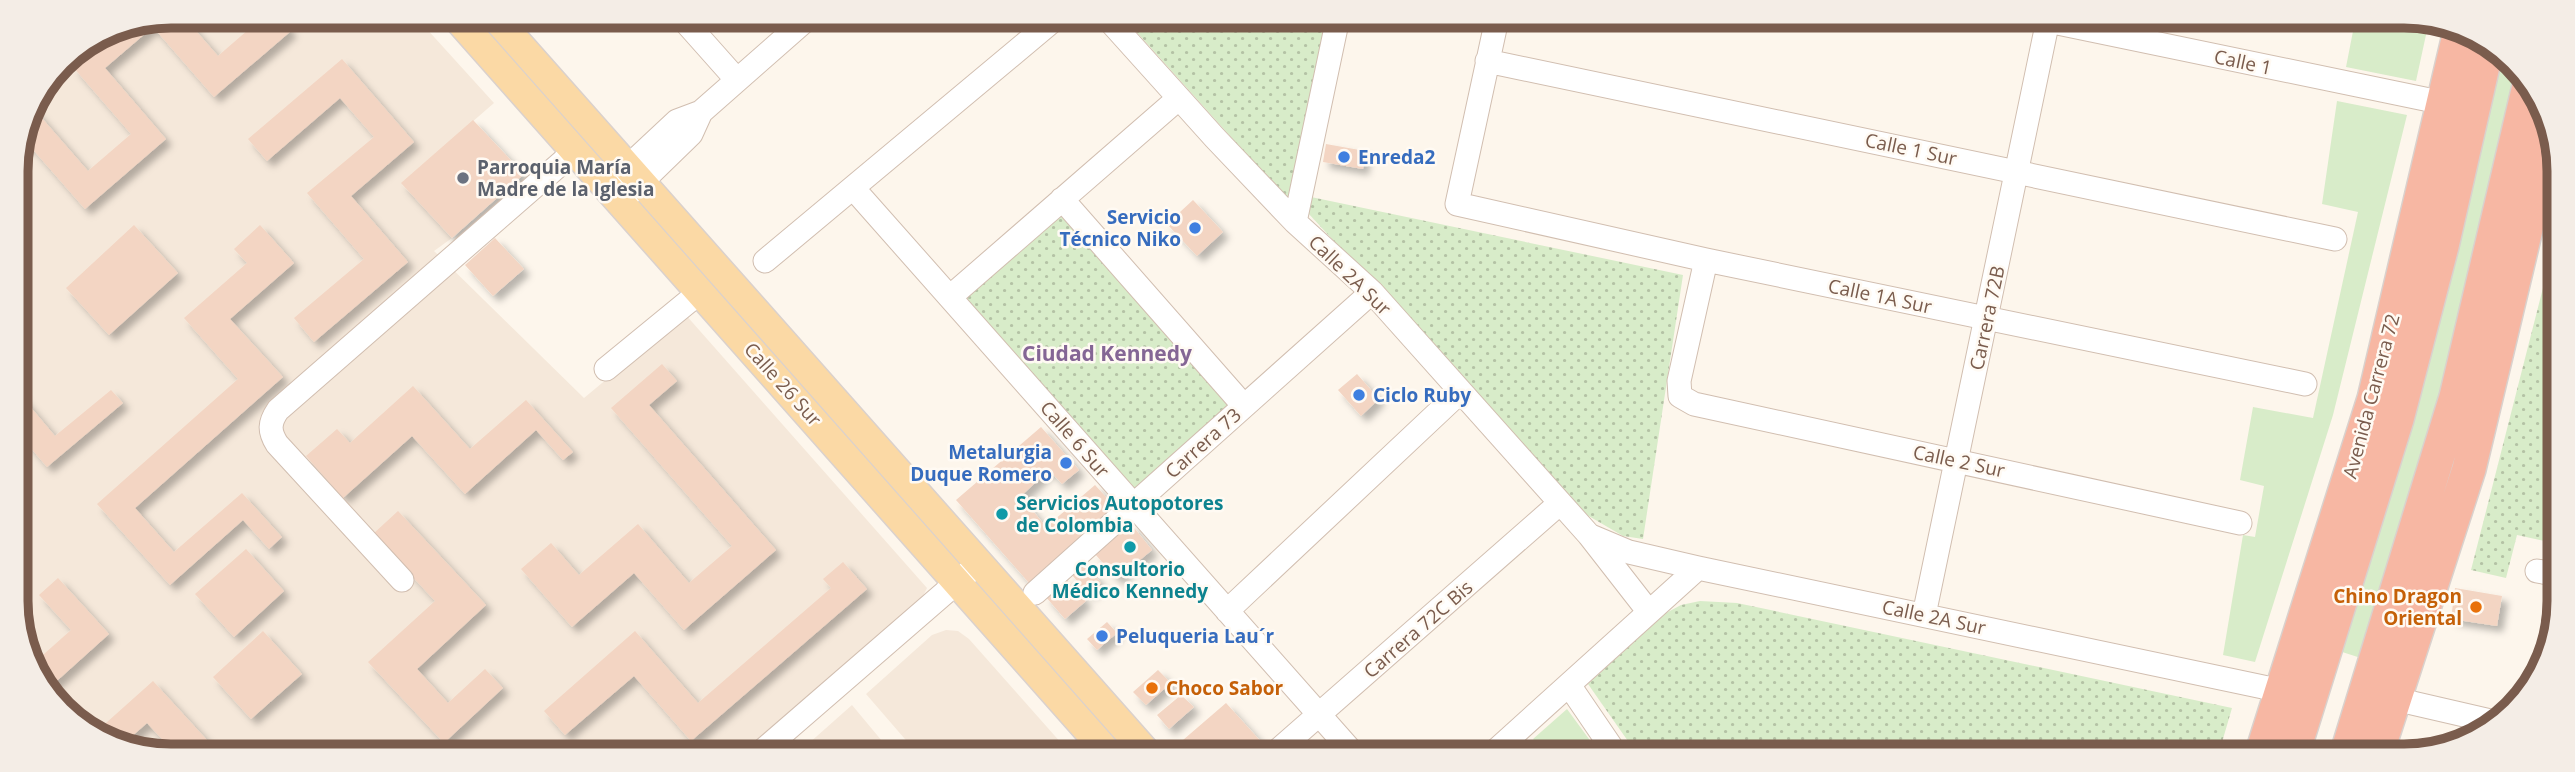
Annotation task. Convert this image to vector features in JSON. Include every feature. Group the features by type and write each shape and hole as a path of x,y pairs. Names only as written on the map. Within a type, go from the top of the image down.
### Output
{"highway":[{"name":"Avenida Carrera 72","path":"2265,744 2379,378 2458,39"},
{"name":"Avenida Carrera 72","path":"2296,744 2393,433 2421,329 2486,54"},
{"path":"2350,744 2432,479 2487,273 2526,98"},
{"path":"2380,744 2469,469 2545,149"},
{"path":"2487,273 2499,346"},
{"path":"2366,423 2421,329"}],"main road":[{"name":"Calle 26 Sur","path":"466,28 1100,744"},
{"name":"Calle 26 Sur","path":"505,28 1139,744"}],"street":[{"path":"691,28 737,80"},
{"path":"613,195 634,174 691,134 701,112 796,28"},
{"path":"765,261 1044,28"},
{"name":"Calle 2A Sur","path":"1116,28 1295,222 1371,292 1588,535 1649,612"},
{"path":"1295,222 1336,28"},
{"path":"1487,61 1494,28"},
{"name":"Carrera 72B","path":"1924,615 2018,171 2045,28"},
{"name":"Calle 1","path":"2084,28 2444,103"},
{"name":"Calle 1 Sur","path":"1487,61 2335,239"},
{"name":"Calle 1A Sur","path":"1487,61 1457,204 1706,260 2305,384"},
{"path":"950,297 1179,98"},
{"path":"402,580 277,444 271,435 272,419 278,410 575,151"},
{"name":"Calle 6 Sur","path":"853,188 1345,744"},
{"path":"1062,199 1244,406"},
{"name":"Calle 2 Sur","path":"1706,260 1679,381 1680,396 1694,404 2240,523"},
{"path":"606,369 700,292"},
{"name":"Carrera 73","path":"1035,593 1371,292"},
{"path":"1227,611 1460,392"},
{"name":"Carrera 72C Bis","path":"1287,744 1560,503"},
{"name":"Calle 2A Sur","path":"1588,535 1629,552 1698,568 2283,691"},
{"path":"770,744 979,563"},
{"path":"1503,744 1698,568"},
{"path":"1569,685 1609,744"},
{"path":"2395,699 2484,719"}],"shaded area":[{"path":"162,28 426,28 494,103 402,183 452,238 434,251 584,398 685,314 927,588 922,598 751,744 171,744 134,739 100,725 70,702 47,672 36,647 28,610 28,162 33,134 47,100 70,70 92,52 116,39 143,31"},
{"path":"946,630 958,631 969,639 1062,744 909,744 866,694 932,635"},
{"path":"852,705 884,744 808,744"}],"green space":[{"path":"1133,28 1327,28 1291,204"},
{"path":"2354,28 2427,30 2416,81 2346,67"},
{"path":"2497,63 2518,86 2463,322 2367,660 2336,650"},
{"path":"2337,101 2407,115 2333,415 2255,662 2223,655 2243,535 2255,537 2264,486 2240,480 2253,407 2313,418 2358,212 2322,204"},
{"path":"1311,197 1683,275 1643,539 1623,536 1587,515 1308,213"},
{"path":"1059,210 1234,408 1136,493 962,295"},
{"path":"2547,272 2547,542 2517,535 2506,578 2471,570"},
{"path":"1700,601 1737,603 2232,708 2222,744 1630,744 1588,684 1666,613 1681,605"},
{"path":"1567,709 1593,744 1537,744 1533,739"}],"building":[{"path":"194,28 218,56 250,28 288,28 291,31 214,97 155,29"},
{"path":"150,30 105,68 166,139 85,209 30,147 39,115 88,171 131,134 73,67 92,52 116,39"},
{"path":"342,59 414,142 351,196 408,262 314,342 294,318 364,259 307,193 374,137 340,98 267,161 248,139"},
{"name":"Parroquia María Madre de la Iglesia","path":"473,120 524,174 452,238 401,183"},
{"name":"Enreda2","path":"1326,144 1365,151 1363,169 1323,162"},
{"name":"Servicio Técnico Niko","path":"1193,200 1223,232 1197,256 1167,224"},
{"path":"134,225 178,273 109,335 66,288"},
{"path":"260,225 294,263 230,319 283,377 135,508 174,552 242,493 282,537 269,549 243,520 170,585 97,504 238,379 184,318 247,263 234,249"},
{"path":"495,238 524,269 493,296 465,265"},
{"path":"662,364 677,381 649,405 776,550 684,630 634,573 572,627 521,569 551,543 579,575 638,524 689,583 732,546 611,408"},
{"name":"Ciclo Ruby","path":"1357,374 1379,399 1361,416 1338,390"},
{"path":"413,386 470,449 526,400 573,452 563,460 536,430 465,494 412,436 343,498 306,456 337,429 350,443"},
{"path":"111,390 123,403 47,467 28,445 28,404 55,436"},
{"name":"Servicios Autopotores de Colombia","path":"1041,427 1079,470 1062,484 1049,470 1021,496 1046,527 1095,485 1116,508 1030,584 956,500"},
{"path":"398,511 486,605 417,669 448,703 485,669 503,688 444,743 368,662 435,601 373,534"},
{"name":"Consultorio Médico Kennedy","path":"1131,524 1152,550 1117,579 1095,554"},
{"path":"246,549 284,591 234,637 195,594"},
{"path":"843,562 867,589 691,741 634,676 565,735 544,711 635,631 698,703 831,588 823,579"},
{"path":"1084,563 1101,583 1089,594 1071,574"},
{"path":"58,578 109,634 55,683 40,658 71,630 39,595"},
{"path":"1066,579 1086,601 1065,619 1045,596"},
{"name":"Chino Dragon Oriental","path":"2455,588 2502,596 2497,626 2451,619"},
{"name":"Peluqueria Lau´r","path":"1107,622 1117,633 1097,650 1087,639"},
{"path":"263,631 302,674 251,719 213,677"},
{"name":"Choco Sabor","path":"1158,670 1171,683 1146,705 1133,692"},
{"path":"153,681 211,744 166,744 147,723 130,738 102,726"},
{"path":"1181,695 1194,707 1169,729 1157,715"},
{"path":"1226,703 1263,744 1187,744 1183,740"}],"place":[{"name":"Enreda2","path":"1344,157"},
{"name":"Parroquia María Madre de la Iglesia","path":"463,178"},
{"name":"Servicio Técnico Niko","path":"1195,228"},
{"name":"Ciclo Ruby","path":"1359,395"},
{"name":"Metalurgia Duque Romero","path":"1066,463"},
{"name":"Servicios Autopotores de Colombia","path":"1002,514"},
{"name":"Consultorio Médico Kennedy","path":"1130,547"},
{"name":"Chino Dragon Oriental","path":"2476,607"},
{"name":"Peluqueria Lau´r","path":"1102,636"},
{"name":"Choco Sabor","path":"1152,688"}],"district":[{"name":"Ciudad Kennedy","path":"1107,354"}]}
